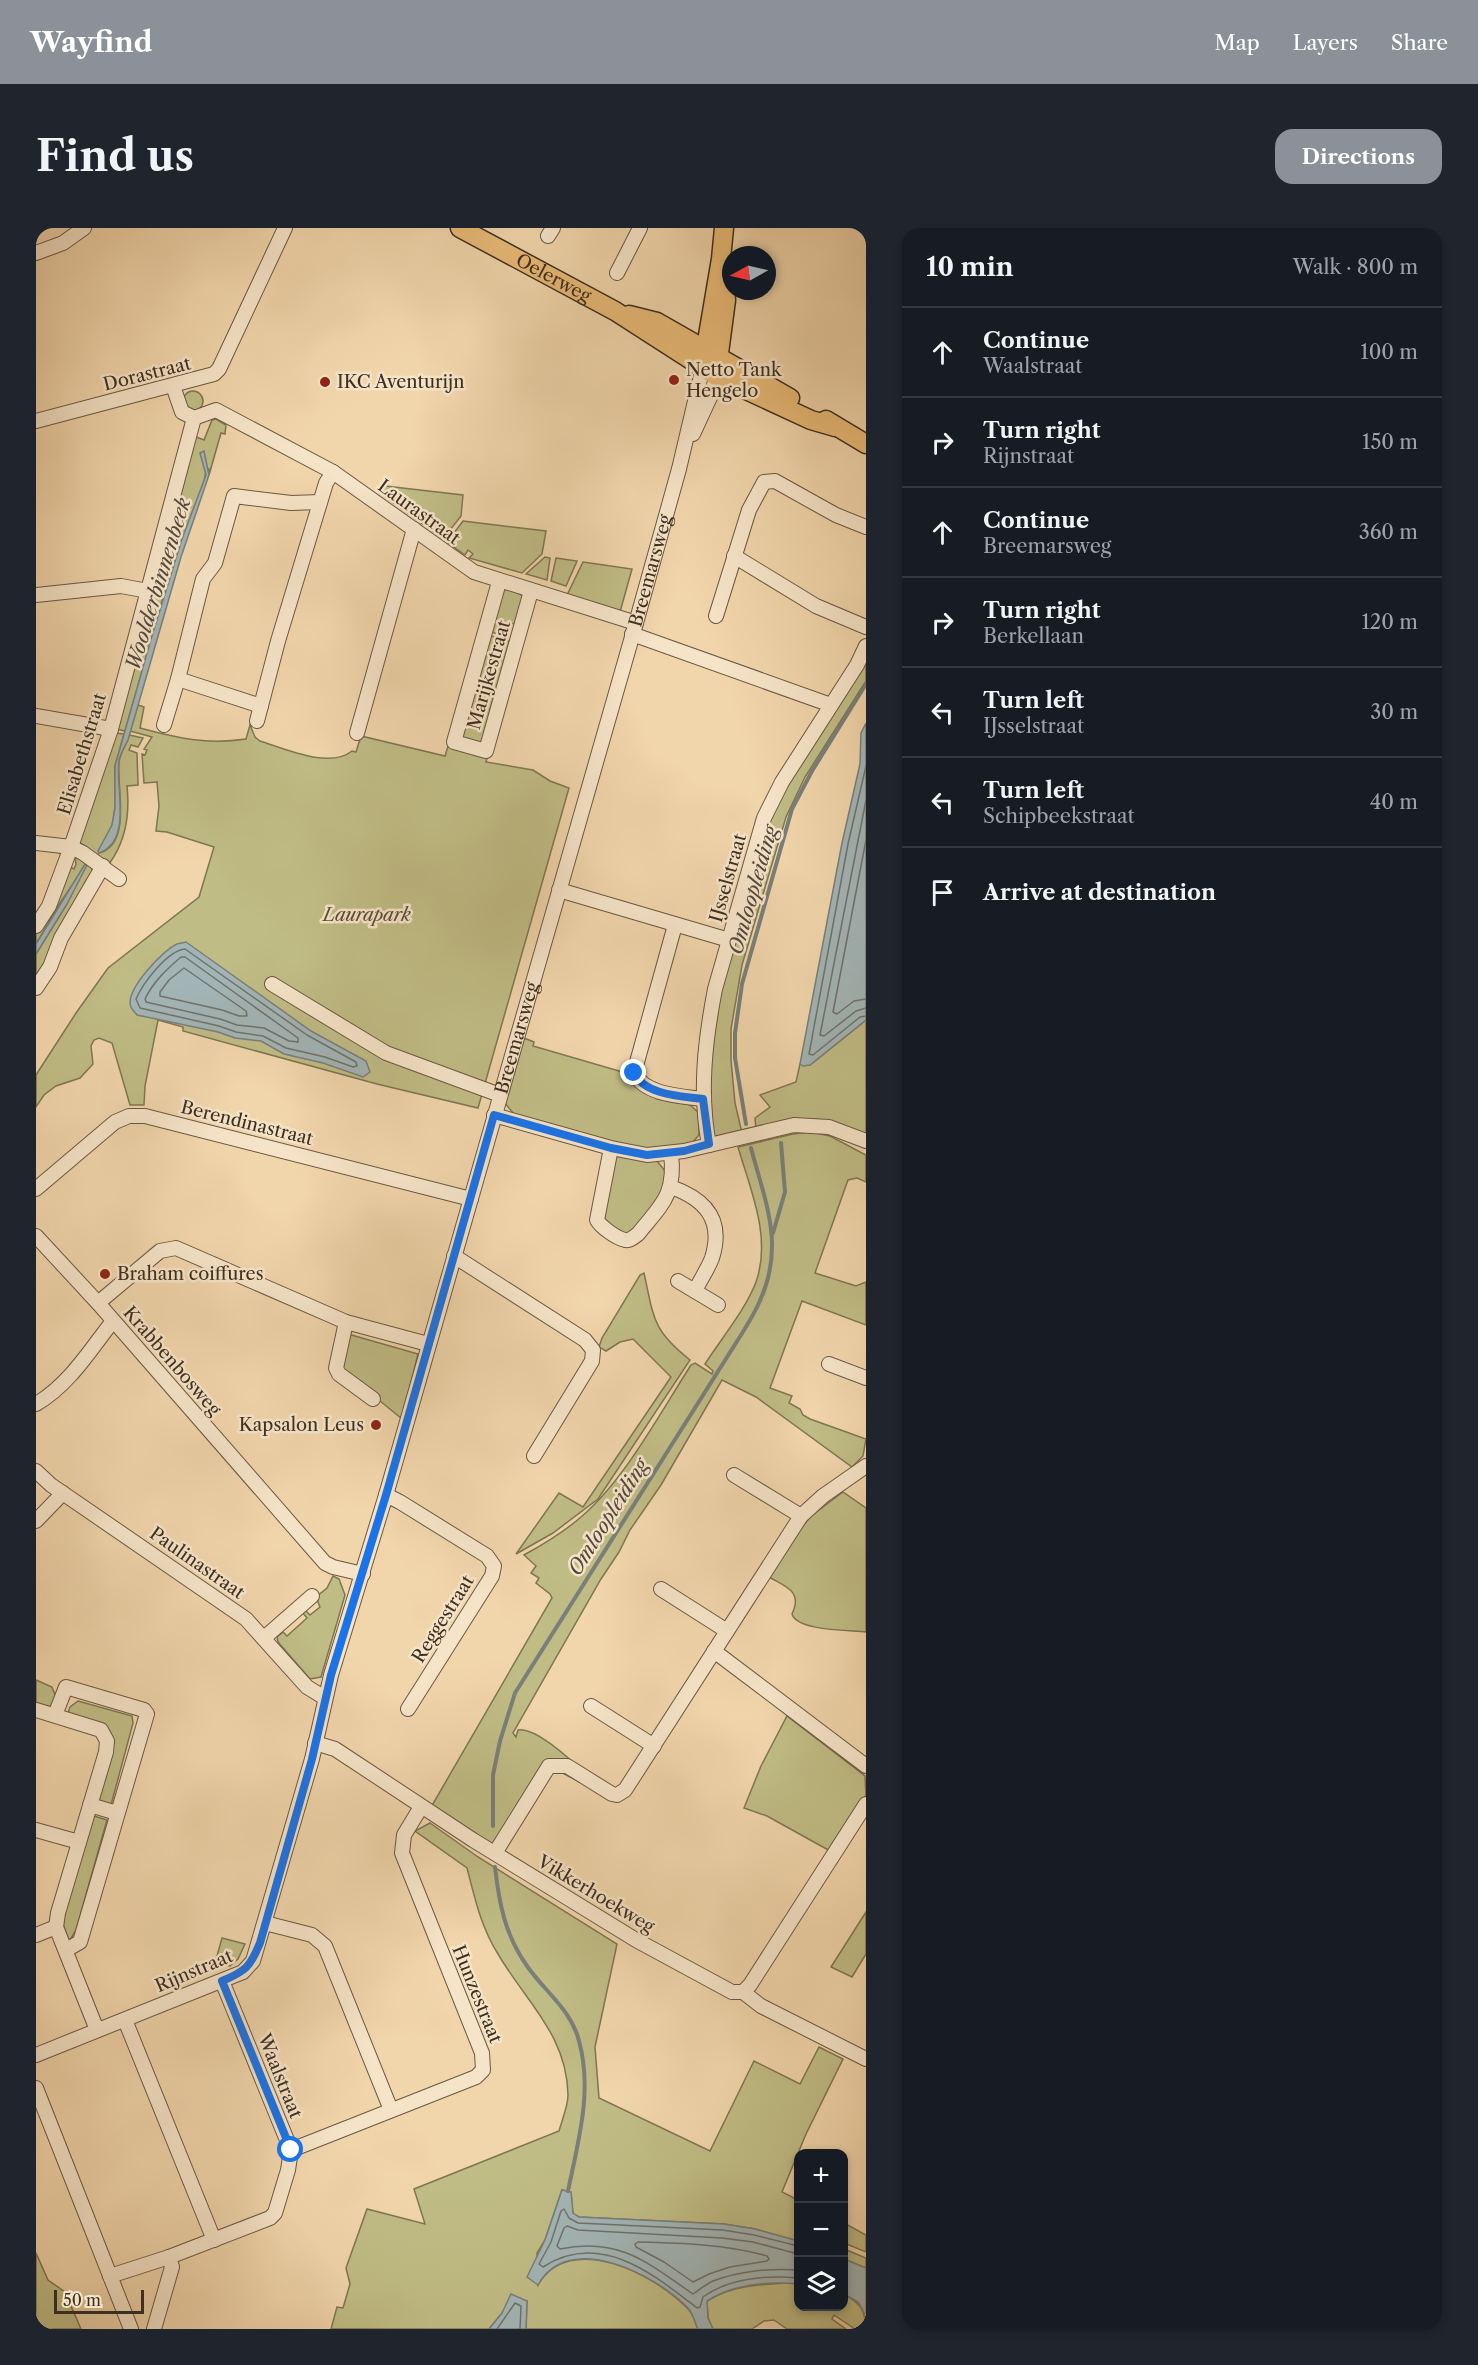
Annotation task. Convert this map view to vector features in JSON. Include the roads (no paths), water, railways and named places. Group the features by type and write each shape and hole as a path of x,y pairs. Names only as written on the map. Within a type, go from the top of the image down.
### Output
{"main road":[{"name":"Oelerweg","path":"460,228 615,311 710,372 811,420 835,427"},
{"name":"Breemarsweg","path":"710,372 724,228"},
{"name":"Oelerweg","path":"615,311 657,322 810,409 835,427"},
{"path":"835,427 866,444"}],"street":[{"path":"36,253 63,243 84,228"},
{"name":"Dorastraat","path":"36,421 208,377 219,369 285,228"},
{"name":"Oelerweg","path":"616,273 640,228"},
{"name":"Breemarsweg","path":"315,1743 325,1698 386,1495 679,469 710,372"},
{"path":"173,386 182,412 194,418"},
{"name":"Laurastraat","path":"194,418 216,410 333,472 462,566 499,582 531,591 634,629 831,705"},
{"name":"Elisabethstraat","path":"36,926 49,906 111,729 194,418"},
{"path":"257,721 278,641 320,502 326,483 333,472"},
{"path":"716,616 749,510 764,482 775,481 837,515 866,527"},
{"path":"164,725 203,579 215,563 234,496 291,503 320,502"},
{"path":"357,732 414,529"},
{"path":"734,556 816,606 866,627"},
{"name":"Marijkestraat","path":"499,582 454,741 486,751 531,591"},
{"path":"36,595 121,586 148,591"},
{"name":"IJsselstraat","path":"709,1144 703,1099 710,1011 764,818 782,782 857,665 866,646"},
{"path":"178,679 261,706"},
{"path":"36,716 111,729"},
{"path":"36,843 71,847 103,866 119,879"},
{"path":"36,988 50,967 61,938 103,866"},
{"path":"559,890 729,940"},
{"path":"675,925 634,1073 639,1083 648,1088 703,1099"},
{"path":"272,984 386,1053 500,1095"},
{"name":"Berendinastraat","path":"36,1189 115,1122 134,1115 156,1118 471,1199"},
{"path":"494,1115 611,1148 647,1155 671,1153 794,1125 829,1127 866,1141"},
{"path":"611,1148 597,1220 600,1225 625,1240 633,1239 666,1199 671,1187 673,1168 671,1153"},
{"path":"671,1187 698,1199 710,1213 712,1221 714,1246 712,1259 695,1291"},
{"name":"Krabbenbosweg","path":"36,1236 98,1303 325,1563 363,1574"},
{"path":"98,1303 160,1251 176,1248 346,1322 428,1344"},
{"path":"454,1256 585,1340 593,1350 592,1361 534,1456"},
{"path":"678,1281 718,1305"},
{"path":"36,1404 51,1395 65,1382 113,1321"},
{"path":"346,1322 336,1368 339,1374 373,1399"},
{"path":"829,1364 866,1378"},
{"path":"495,1853 549,1766 560,1764 567,1766 612,1794 617,1795 625,1790 801,1516 823,1496 866,1466"},
{"name":"Paulinastraat","path":"36,1471 63,1493 239,1614 264,1638 307,1687 325,1698"},
{"path":"734,1475 801,1516"},
{"path":"36,1521 63,1493"},
{"name":"Reggestraat","path":"386,1495 487,1556 494,1566 492,1576 408,1709"},
{"path":"661,1589 727,1631"},
{"path":"264,1638 312,1596"},
{"path":"714,1652 866,1766"},
{"path":"55,1715 66,1687 144,1710 147,1714 80,1942 66,1950"},
{"path":"591,1706 654,1746"},
{"path":"36,1710 101,1730 105,1734 106,1752 58,1913 57,1927 97,2030"},
{"name":"Vikkerhoekweg","path":"315,1743 335,1749 495,1853 636,1940 732,1992 743,1992 761,2006 866,2059"},
{"name":"Rijnstraat","path":"36,2055 243,1972 253,1961 315,1743"},
{"path":"743,1992 789,1926 866,1804"},
{"path":"90,1805 117,1813"},
{"name":"Hunzestraat","path":"291,2150 476,2077 483,2070 482,2053 402,1853 404,1835 421,1806"},
{"path":"36,1830 79,1842"},
{"path":"265,1923 312,1935 325,1946 391,2110"},
{"path":"36,1935 57,1927"},
{"name":"Waalstraat","path":"222,1981 291,2150"},
{"path":"125,2020 214,2240"},
{"path":"36,2088 131,2329"},
{"path":"110,2276 169,2257 270,2218 275,2213 288,2170 291,2150"},
{"path":"154,2329 172,2267 169,2257"}],"water":[{"path":"204,451 209,475 181,557 128,740 120,758 118,772 120,812 116,837 109,847 99,853 112,825 115,808 115,766 182,539 206,475 200,453"},
{"path":"866,723 866,1020 810,1065 803,1066 800,1064 842,843 860,764 861,733"},
{"path":"85,864 87,865 67,904 36,954 36,944"},
{"path":"186,942 311,1031 366,1061 370,1072 363,1077 323,1063 284,1054 261,1041 235,1038 218,1032 137,1015 131,1008 130,1000 139,982 163,954 177,944"},
{"path":"562,2190 571,2192 573,2213 579,2217 724,2224 755,2229 794,2240 794,2284 751,2285 717,2295 707,2301 708,2318 713,2329 698,2329 688,2308 674,2295 635,2271 613,2263 591,2259 570,2260 552,2269 538,2285 527,2277 545,2240"},
{"path":"848,2261 866,2268 866,2316 858,2302 848,2296"},
{"path":"511,2294 527,2301 526,2329 489,2329 502,2313"}],"waterway":[{"name":"Omloopleiding","path":"746,1124 735,1058 735,1033 742,984 792,809 812,771 866,684"},
{"name":"Omloopleiding","path":"773,1233 785,1192 781,1143"},
{"name":"Omloopleiding","path":"493,1826 493,1775 500,1741 515,1693 744,1330 758,1305 766,1284 771,1264 771,1226 751,1148"},
{"name":"Omloopleiding","path":"495,1867 501,1906 513,1943 527,1966 564,2010 579,2041 585,2079 584,2098 580,2135 568,2191"}],"place":[{"name":"Netto Tank Hengelo","path":"674,380"},
{"name":"IKC Aventurijn","path":"325,382"},
{"name":"Braham coiffures","path":"105,1274"},
{"name":"Kapsalon Leus","path":"376,1425"}],"water label":[{"name":"Woolderbinnenbeek","path":"158,584"}],"park label":[{"name":"Laurapark","path":"367,915"}]}
